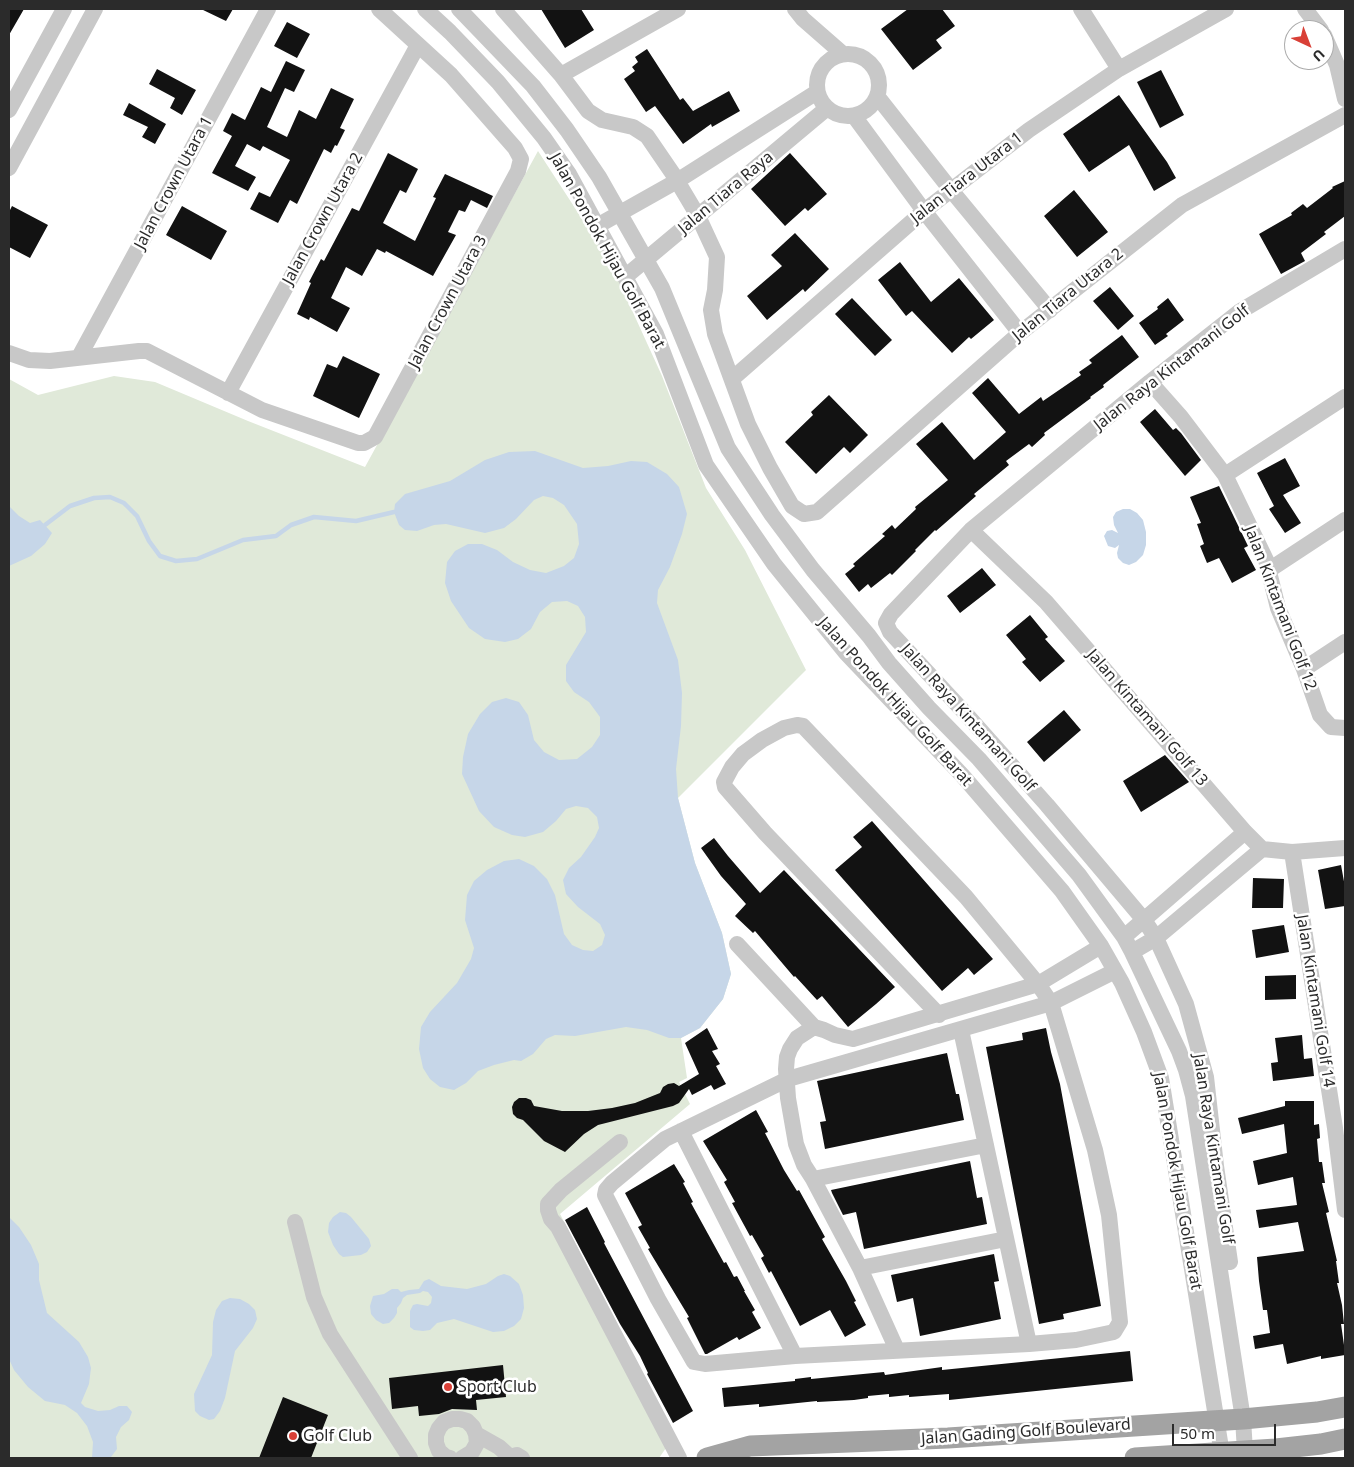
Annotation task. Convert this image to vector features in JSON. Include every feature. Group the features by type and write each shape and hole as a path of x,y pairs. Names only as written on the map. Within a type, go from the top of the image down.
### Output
{"main road":[{"name":"Jalan Gading Golf Boulevard","path":"707,1458 750,1446 948,1438 1216,1419 1243,1419 1317,1412 1345,1407"},
{"name":"Jalan Gading Golf Boulevard","path":"1135,1458 1222,1454 1303,1446 1345,1438"}],"street":[{"path":"9,110 64,9"},
{"path":"9,168 95,9"},
{"name":"Jalan Crown Utara 1","path":"79,357 268,9"},
{"path":"379,9 418,44"},
{"name":"Jalan Pondok Hijau Golf Barat","path":"424,9 450,32 498,82 544,138 569,174 656,334 706,465 774,564 846,653 962,775 1062,891 1101,946 1115,971 1144,1032 1162,1078 1222,1454"},
{"name":"Jalan Pondok Hijau Golf Barat","path":"459,9 533,86 567,130 599,177 662,288 728,448 772,515 814,570 909,685 979,759 1079,875 1124,937 1186,1070 1193,1096 1243,1419 1245,1451"},
{"path":"503,9 561,75 588,111 602,120 633,127 647,136 677,181 698,216 717,257 715,290 711,310 716,334 732,379"},
{"path":"561,75 678,9"},
{"path":"795,9 803,19 843,54"},
{"path":"1080,9 1119,69"},
{"name":"Jalan Tiara Utara 1","path":"732,379 924,211 1029,130 1119,69 1226,9"},
{"path":"1306,9 1314,20"},
{"name":"Jalan Crown Utara 3","path":"228,393 262,410 358,443 369,441 379,432 518,171 520,159 515,148 451,75 418,44"},
{"name":"Jalan Crown Utara 2","path":"228,393 418,44"},
{"path":"843,54 854,54 864,58 872,65 877,74 879,85 877,96 868,109 854,116 844,117 826,109 820,101 817,92 816,82 824,64 832,58 843,54"},
{"path":"1334,58 1345,99"},
{"name":"Jalan Tiara Raya","path":"597,226 677,181 817,92"},
{"path":"877,96 951,190 1050,310"},
{"name":"Jalan Tiara Raya","path":"625,277 826,109"},
{"name":"Jalan Tiara Utara 2","path":"732,379 748,424 792,506 804,514 817,512 1020,333 1182,205 1345,115"},
{"path":"854,116 924,211 1020,333"},
{"name":"Jalan Raya Kintamani Golf","path":"1245,1357 1216,1166 1206,1077 1186,1004 1156,938 1144,920 1041,798 890,632 886,623 891,614 971,530 1150,382 1239,312 1345,250"},
{"path":"9,353 29,360 50,361 139,351 147,352 228,393"},
{"name":"Jalan Kintamani Golf 12","path":"1150,382 1181,417 1225,475 1266,560 1278,608 1304,669 1320,715 1331,727 1345,728"},
{"path":"1225,475 1345,397"},
{"path":"706,465 728,448"},
{"path":"1269,570 1345,520"},
{"name":"Jalan Kintamani Golf 13","path":"971,530 1046,602 1245,832 1262,849"},
{"path":"1304,669 1345,642"},
{"path":"938,1015 760,827 725,787 724,782 732,767 743,754 762,740 784,728 797,725 803,726 966,897 1038,984 1051,1003 1097,1159 1108,1215 1120,1322 1117,1330 1076,1340 1029,1344 795,1356 705,1364 694,1362 658,1299 605,1195 606,1190 612,1183 665,1139 788,1079 1051,1003 1115,971"},
{"path":"962,775 979,759"},
{"path":"1124,937 1245,832"},
{"path":"1132,952 1156,938 1262,849 1292,852 1345,848"},
{"name":"Jalan Kintamani Golf 14","path":"1292,852 1335,1128 1345,1210"},
{"path":"738,944 814,1027 853,1040 1038,984 1101,946"},
{"path":"814,1027 797,1038 787,1057 790,1112 796,1144 804,1165 860,1268 897,1350"},
{"path":"961,1030 1029,1344"},
{"path":"681,1131 795,1356"},
{"path":"620,1142 561,1190 556,1212 558,1227 679,1458"},
{"path":"813,1179 986,1145"},
{"path":"1177,1174 1204,1170"},
{"path":"295,1222 314,1298 330,1334 410,1458"},
{"path":"860,1268 1006,1239"},
{"path":"439,1456 436,1443 436,1435 439,1428 444,1422 460,1419 467,1421 473,1426 476,1434 476,1443 472,1452 462,1458"},
{"path":"476,1434 500,1447 514,1458"}],"green space":[{"path":"538,151 610,262 662,376 706,488 745,550 806,670 678,798 695,863 722,933 731,974 723,999 700,1028 681,1038 687,1078 679,1082 690,1104 560,1214 675,1435 659,1458 9,1458 9,379 38,395 114,376 155,382 365,467"}],"water":[{"path":"535,451 583,468 608,466 631,461 647,462 667,474 679,487 687,514 670,567 658,590 657,603 678,660 682,693 681,726 676,769 678,798 695,863 722,933 731,974 723,999 700,1028 681,1038 669,1038 647,1030 626,1027 575,1036 555,1035 546,1039 533,1054 521,1061 514,1060 478,1071 466,1083 454,1090 440,1087 430,1079 423,1068 419,1049 421,1027 430,1012 457,983 471,959 474,948 465,920 467,895 474,881 487,870 504,861 519,859 534,866 547,879 555,895 564,934 572,945 583,950 593,951 602,945 605,935 600,924 578,907 566,894 563,880 569,868 581,857 595,837 599,828 597,817 588,808 576,806 566,809 543,832 525,837 512,835 494,827 479,811 462,774 463,757 468,734 480,714 492,702 506,698 519,702 528,715 534,740 544,752 559,760 577,759 592,747 600,735 600,717 589,702 574,692 566,681 566,665 586,632 585,617 578,606 567,601 552,602 540,612 531,629 518,639 505,642 485,639 469,628 451,601 445,583 447,562 455,551 468,544 482,544 497,550 513,562 530,570 546,573 564,566 574,558 579,544 577,524 564,505 553,498 543,496 534,500 516,519 504,528 485,533 446,524 434,525 417,531 405,530 399,525 394,512 395,504 405,494 450,481 485,460 509,452"},
{"path":"9,506 30,523 40,520 52,533 45,544 31,556 9,566"},
{"path":"1130,509 1137,513 1143,520 1146,532 1146,545 1143,555 1136,562 1129,565 1123,563 1118,558 1119,545 1115,548 1108,546 1104,536 1107,531 1112,530 1118,533 1113,517 1116,512"},
{"path":"340,1212 346,1213 351,1217 369,1239 371,1246 367,1252 361,1255 343,1257 339,1254 328,1232 329,1223"},
{"path":"9,1217 19,1227 31,1245 39,1264 39,1280 47,1313 79,1342 88,1357 91,1368 89,1384 81,1403 85,1407 98,1411 127,1406 132,1412 129,1420 121,1427 116,1437 117,1449 111,1457 92,1458 93,1442 87,1426 77,1413 65,1405 45,1401 28,1387 14,1370 9,1359"},
{"path":"504,1274 510,1276 519,1284 523,1295 524,1308 521,1319 514,1326 504,1331 493,1332 454,1319 437,1323 430,1330 414,1330 410,1327 410,1311 413,1305 428,1306 431,1303 432,1297 428,1292 423,1291 407,1295 403,1298 397,1308 397,1313 389,1323 383,1324 371,1314 370,1306 373,1296 384,1294 392,1289 398,1289 401,1292 419,1289 424,1281 429,1279 441,1286 467,1289 486,1284"},
{"path":"230,1298 240,1299 249,1304 255,1310 257,1319 253,1328 235,1351 225,1398 220,1411 214,1419 209,1420 200,1416 195,1411 194,1394 212,1355 213,1322 216,1310 222,1301"}],"building":[{"path":"9,9 24,9 9,35"},
{"path":"201,9 233,9 226,21"},
{"path":"541,9 581,9 594,30 565,48"},
{"path":"908,9 942,9 955,26 936,40 942,48 913,70 881,29"},
{"path":"287,22 310,34 297,58 274,46"},
{"path":"647,49 680,100 683,98 693,111 729,91 740,111 712,127 711,124 683,144 655,106 646,112 624,79 635,71 632,67 638,62 635,57"},
{"path":"286,61 305,70 294,92 285,88 267,127 287,137 299,110 316,119 331,88 354,99 340,128 345,130 337,146 335,145 331,153 324,149 297,204 290,200 278,223 250,209 259,192 270,197 290,160 263,146 260,151 247,144 235,166 256,177 248,191 212,173 232,136 223,131 232,113 245,120 261,87 271,92"},
{"path":"157,69 196,90 182,115 170,108 175,98 149,84"},
{"path":"1161,70 1184,115 1160,128 1137,82"},
{"path":"1119,95 1167,162 1176,178 1154,191 1129,145 1089,172 1063,134"},
{"path":"129,103 166,124 155,144 142,137 148,127 123,115"},
{"path":"388,153 418,169 406,193 400,190 383,223 415,241 436,198 433,197 445,174 493,196 487,208 471,200 465,212 459,210 448,232 456,235 433,276 386,251 385,253 377,249 362,276 346,267 331,298 350,308 337,332 310,317 309,320 297,314 311,283 309,282 321,259 324,261 352,208 359,211"},
{"path":"790,153 827,194 808,211 805,208 785,226 751,189"},
{"path":"1345,181 1345,216 1324,232 1326,234 1301,253 1305,261 1281,274 1259,234 1292,215 1291,213 1303,204 1307,208 1332,187"},
{"path":"1074,190 1108,232 1077,257 1044,216"},
{"path":"12,206 48,225 30,258 9,247 9,212"},
{"path":"182,206 227,231 211,260 166,235"},
{"path":"795,233 829,269 805,292 803,289 767,320 747,296 782,266 771,255"},
{"path":"900,262 931,302 959,278 994,320 971,339 969,337 952,353 912,311 906,316 878,280"},
{"path":"1110,287 1134,316 1118,330 1093,301"},
{"path":"852,298 892,340 875,356 835,314"},
{"path":"1168,298 1184,320 1166,334 1168,336 1155,345 1139,323 1158,309 1157,307"},
{"path":"1122,335 1139,357 1103,385 1104,387 1091,398 1044,433 1045,435 1032,447 1029,444 1006,461 1009,465 974,494 976,496 935,530 892,575 890,573 871,588 868,584 859,592 845,574 855,566 853,564 885,536 882,534 892,525 895,529 916,509 915,507 948,480 916,444 942,422 974,460 1006,432 972,393 988,378 1019,414 1041,397 1043,401 1081,375 1079,372 1092,363 1089,360"},
{"path":"343,356 380,374 359,418 313,396 327,364 337,368"},
{"path":"829,395 868,435 850,453 844,447 816,474 785,442 813,415 811,412"},
{"path":"1155,409 1173,430 1176,428 1181,433 1201,460 1185,476 1140,422"},
{"path":"1285,458 1300,486 1283,495 1301,523 1285,533 1269,509 1274,506 1257,473"},
{"path":"1219,486 1248,546 1244,548 1256,570 1232,583 1219,558 1207,563 1200,546 1204,544 1197,524 1201,523 1190,497"},
{"path":"982,568 996,585 960,613 947,596"},
{"path":"1030,615 1048,637 1045,639 1065,661 1040,682 1022,662 1026,659 1006,635"},
{"path":"1064,710 1081,730 1044,762 1027,742"},
{"path":"1165,755 1189,782 1141,812 1123,781"},
{"path":"872,821 993,959 974,975 968,968 942,991 835,870 862,847 853,837"},
{"path":"714,838 760,893 784,870 895,987 848,1027 822,996 817,1000 794,977 755,931 753,933 735,916 746,904 721,876 701,848"},
{"path":"1341,865 1345,887 1345,906 1325,909 1318,870"},
{"path":"1253,878 1284,879 1283,908 1252,908"},
{"path":"1284,925 1289,952 1256,958 1252,930"},
{"path":"1296,975 1296,999 1265,1000 1265,976"},
{"path":"707,1028 718,1049 712,1051 720,1064 716,1066 726,1084 714,1090 711,1085 692,1095 689,1089 679,1103 673,1106 598,1125 584,1134 565,1152 544,1141 523,1120 513,1114 512,1107 519,1098 531,1100 534,1106 562,1111 588,1111 635,1103 660,1093 663,1087 668,1084 674,1083 679,1086 699,1074 685,1043"},
{"path":"1046,1028 1060,1084 1101,1306 1063,1314 1064,1319 1039,1324 986,1047 1023,1040 1022,1033"},
{"path":"1302,1035 1304,1059 1312,1058 1314,1076 1273,1081 1271,1063 1278,1062 1275,1038"},
{"path":"947,1053 956,1094 959,1094 964,1120 825,1149 820,1122 826,1121 817,1081"},
{"path":"1285,1101 1314,1101 1314,1125 1319,1124 1320,1138 1317,1139 1319,1162 1322,1162 1325,1183 1322,1183 1329,1212 1326,1213 1337,1261 1339,1283 1337,1283 1342,1305 1344,1324 1341,1324 1345,1352 1345,1355 1321,1359 1321,1356 1287,1364 1283,1344 1255,1349 1253,1336 1270,1333 1267,1310 1263,1310 1257,1257 1304,1251 1298,1222 1259,1228 1256,1210 1297,1205 1293,1177 1258,1185 1253,1161 1287,1153 1284,1124 1242,1134 1238,1118 1285,1106"},
{"path":"756,1110 768,1132 765,1133 784,1170 797,1191 799,1190 825,1237 822,1239 846,1281 866,1325 845,1337 830,1310 800,1326 771,1271 769,1273 761,1258 764,1256 752,1235 750,1236 732,1203 735,1202 724,1182 727,1180 703,1141"},
{"path":"970,1161 977,1198 982,1197 987,1224 864,1249 856,1212 843,1215 831,1190"},
{"path":"674,1164 685,1182 683,1183 693,1202 691,1203 724,1263 726,1262 734,1277 737,1276 755,1310 752,1312 761,1328 739,1340 737,1337 707,1354 705,1354 687,1318 689,1317 648,1249 650,1248 638,1227 642,1225 625,1193"},
{"path":"587,1207 604,1243 693,1411 673,1423 647,1374 640,1356 620,1324 565,1220"},
{"path":"994,1254 999,1281 994,1282 1001,1319 920,1336 913,1298 897,1302 891,1275"},
{"path":"1130,1351 1133,1381 949,1400 949,1394 889,1397 889,1394 868,1396 868,1398 854,1400 817,1401 759,1407 759,1404 724,1407 722,1388 795,1381 795,1379 811,1377 811,1379 884,1372 885,1375 942,1367 942,1370"},
{"name":"Sport Club","path":"503,1365 506,1397 476,1400 477,1410 452,1409 439,1414 419,1416 418,1406 392,1409 389,1378"},
{"name":"Golf Club","path":"283,1397 328,1415 311,1458 259,1458"}],"waterway":[{"path":"45,525 70,506 94,498 110,497 124,503 137,516 149,541 160,556 176,561 197,559 243,540 276,536 291,525 314,517 356,521 394,512"}],"place":[{"name":"Sport Club","path":"448,1387"},
{"name":"Golf Club","path":"293,1436"}]}
